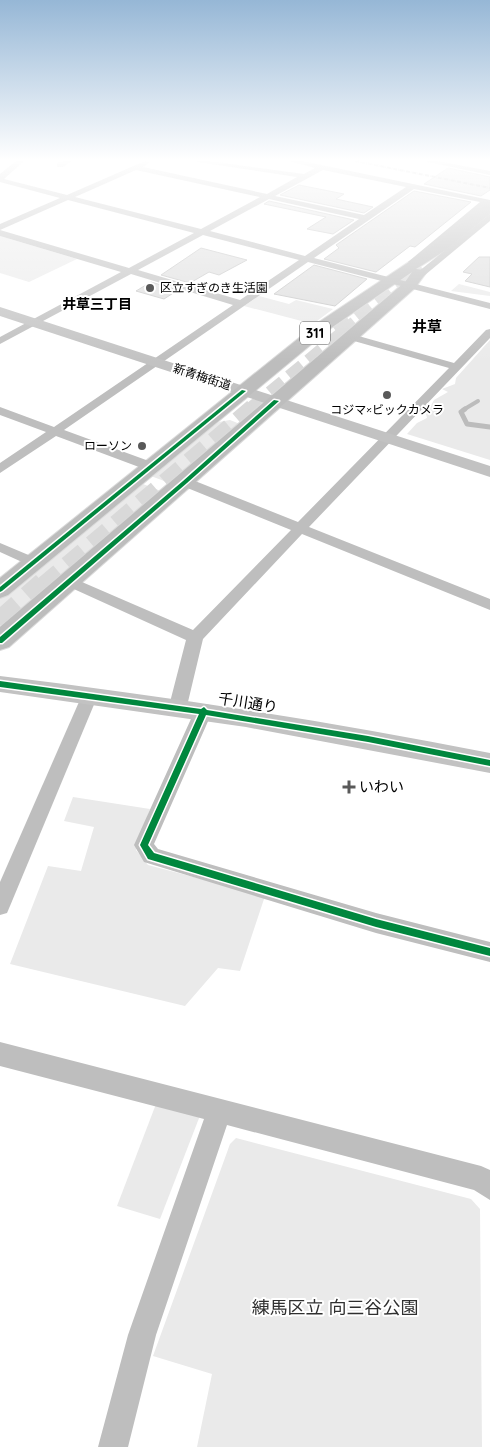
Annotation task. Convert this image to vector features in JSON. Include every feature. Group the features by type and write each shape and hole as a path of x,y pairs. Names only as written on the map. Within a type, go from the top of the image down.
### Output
{"main road":[{"name":"311","path":"0,590 325,325 367,294 403,279 462,229"},
{"name":"311","path":"0,641 11,625 70,582 393,300 403,279"},
{"path":"367,294 385,294 393,300"},
{"name":"新青梅街道","path":"0,311 490,472"},
{"path":"210,418 220,416 236,417 244,421 247,427"},
{"name":"千川通り","path":"0,684 204,710 347,734 490,763"}],"street":[{"path":"191,229 307,259 403,279 490,306"},
{"path":"0,341 210,229"},
{"path":"3,464 55,432 351,229"},
{"path":"403,279 461,229"},
{"path":"403,279 474,229"},
{"path":"0,234 242,304"},
{"path":"178,706 195,636 490,332"},
{"path":"351,337 457,367"},
{"path":"0,411 152,467"},
{"path":"185,482 490,605"},
{"path":"0,547 33,562"},
{"path":"70,582 195,636"},
{"path":"0,906 90,695"},
{"path":"204,710 144,845 151,856 376,922 490,952"},
{"path":"0,1054 481,1179 490,1188"},
{"path":"113,1447 142,1335 220,1110"}],"green space":[{"path":"0,236 77,259 29,282 0,273"},
{"path":"459,284 490,292 490,296 451,291"},
{"path":"259,296 289,304 296,300 333,309 313,324 244,306"},
{"path":"490,340 490,460 407,434 417,423 427,418 426,414 434,400 448,392 442,389 455,384 456,378"},
{"path":"230,420 240,424 175,485 148,475 219,422"},
{"path":"138,482 166,493 12,620 0,621 0,598"},
{"path":"73,797 150,809 136,850 148,865 265,896 240,971 218,968 185,1006 10,964 48,866 81,871 94,827 64,821"},
{"path":"156,1104 201,1113 160,1219 117,1206"},
{"name":"練馬区立 向三谷公園","path":"236,1138 471,1199 480,1209 482,1447 197,1447 212,1374 153,1356 230,1144"}],"building":[{"path":"308,229 341,229 333,234"},
{"path":"360,229 438,229 415,247 410,246 376,272 324,259 339,248 336,245"},
{"path":"201,248 247,260 219,275 209,272 190,283 161,275"},
{"path":"479,257 490,257 490,287 465,281 472,274 463,272"},
{"path":"314,265 367,279 335,306 274,294"},
{"name":"区立すぎのき生活園","path":"151,282 178,290 164,299 136,291"}],"waterway":[{"path":"463,410 478,401"},
{"path":"465,409 461,412 467,424 490,427"}],"tunnel":[{"path":"410,271 419,264"},
{"path":"336,331 412,270"},
{"path":"252,410 356,324"},
{"path":"44,587 254,409"},
{"path":"0,625 45,585"}],"cycle path":[{"path":"0,590 244,391"},
{"path":"0,641 276,401"},
{"path":"0,684 246,718 490,763"},
{"path":"204,710 144,845 151,856 376,923 490,952"}],"place":[{"name":"区立すぎのき生活園","path":"150,288"},
{"name":"コジマ×ビックカメラ","path":"387,395"},
{"name":"ローソン","path":"142,446"},
{"name":"いわい","path":"349,787"}],"district":[{"name":"井草三丁目","path":"97,304"},
{"name":"井草","path":"427,327"}]}
